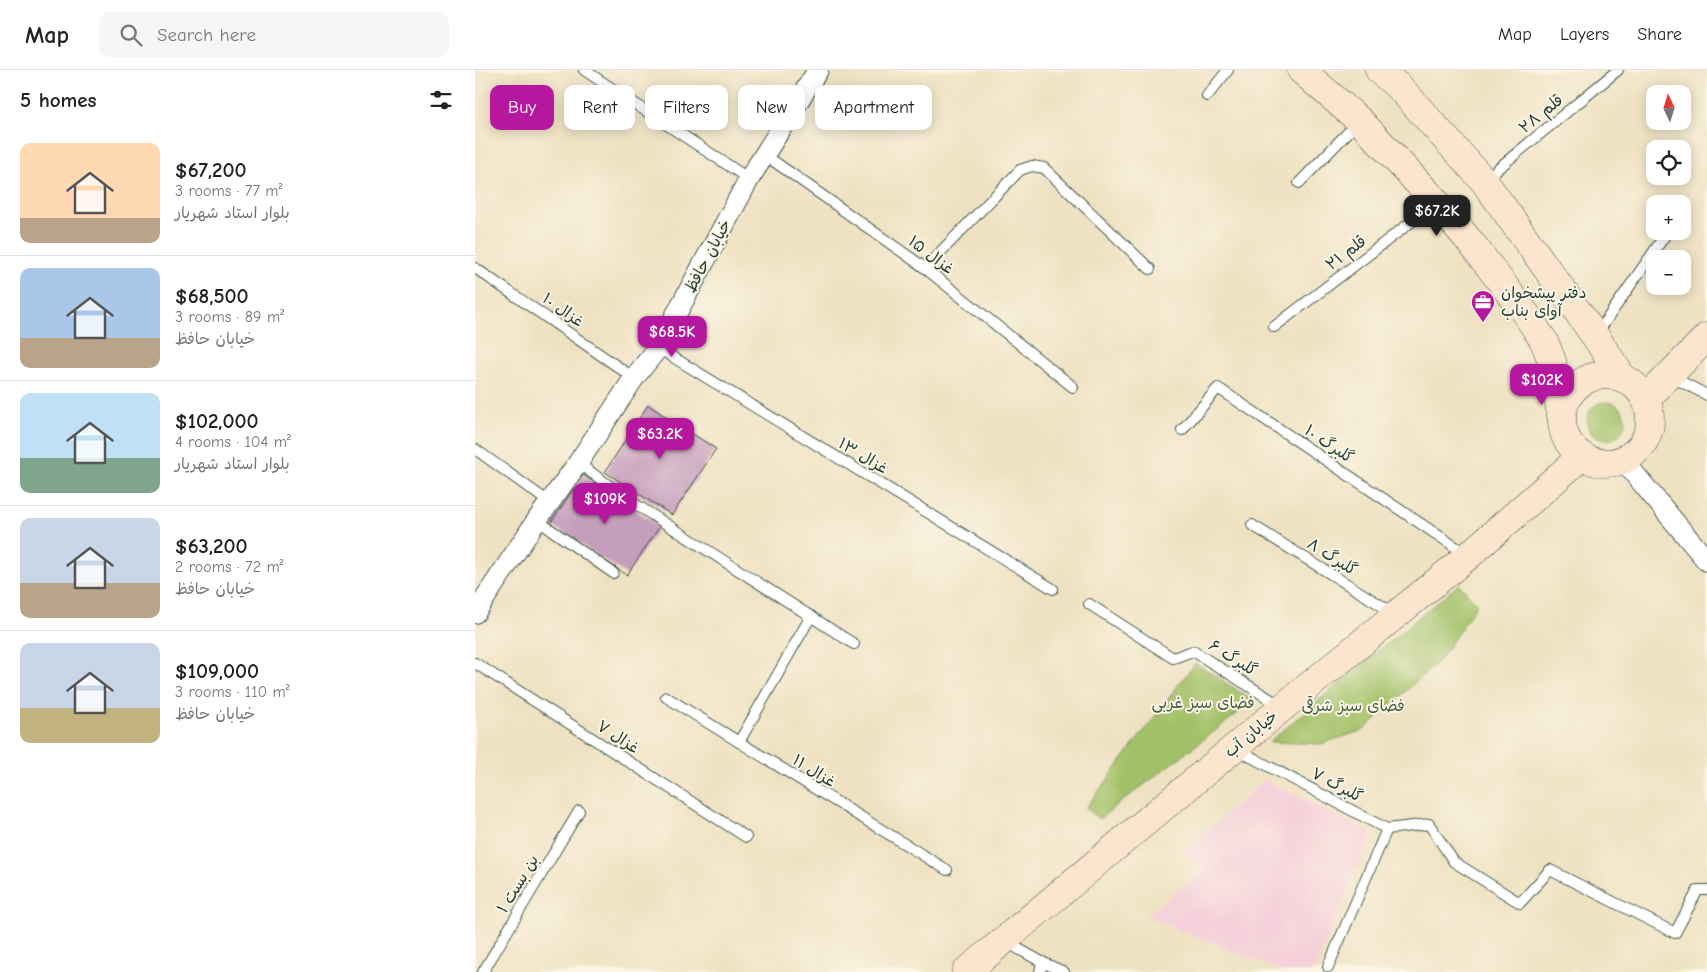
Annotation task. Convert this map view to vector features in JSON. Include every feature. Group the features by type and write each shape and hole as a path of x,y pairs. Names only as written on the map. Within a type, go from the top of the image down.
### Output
{"main road":[{"path":"1301,70 1359,121 1437,203 1472,244 1528,318 1543,342 1552,362 1562,427 1566,438 1573,448 1582,456 1595,462 1609,463 1623,460 1635,452 1644,441 1649,427 1650,413 1646,399 1632,382 1609,374 1595,376 1582,381 1572,390 1565,402 1561,415"},
{"path":"1379,70 1400,88 1484,181 1595,336 1622,378"},
{"path":"1646,399 1707,337"},
{"name":"خیابان آب","path":"966,972 1283,707 1468,556 1582,456"}],"street":[{"name":"خیابان حافظ","path":"475,613 537,520 579,463 634,378 658,348 749,179 818,70"},
{"path":"1623,460 1707,561"}],"lane":[{"path":"584,70 749,179"},
{"path":"1207,96 1228,70"},
{"name":"قلم ۲۸","path":"1484,181 1618,70"},
{"path":"1299,183 1359,121"},
{"name":"غزال ۱۵","path":"765,155 925,268 1073,387"},
{"path":"925,268 1020,170 1032,166 1043,168 1150,269"},
{"name":"قلم ۲۱","path":"1274,327 1437,203"},
{"path":"1595,336 1662,240"},
{"name":"غزال ۱۰","path":"475,268 634,378"},
{"name":"غزال ۱۳","path":"658,348 1053,589"},
{"path":"1669,375 1707,395"},
{"name":"گلبرگ ۱۰","path":"1183,430 1218,388 1468,556"},
{"path":"475,450 550,503"},
{"path":"579,463 635,504 855,644"},
{"path":"537,520 613,573"},
{"name":"گلبرگ ۸","path":"1252,525 1397,615"},
{"name":"گلبرگ ۶","path":"1089,604 1173,658 1193,651 1283,707"},
{"path":"739,742 811,616"},
{"name":"غزال ۷","path":"475,663 745,837"},
{"name":"غزال ۱۱","path":"666,697 947,870"},
{"name":"گلبرگ ۷","path":"1235,748 1387,829"},
{"name":"بن بست ۱","path":"483,972 579,812"},
{"path":"1327,967 1387,829 1429,824 1455,862 1520,903 1550,870 1675,933 1698,890 1707,890"},
{"path":"1003,940 1041,967 1064,972"}],"shaded area":[{"path":"1265,780 1372,833 1313,972 1284,972 1145,916 1206,869 1181,853"}],"green space":[{"path":"1606,402 1620,407 1625,421 1620,435 1606,440 1592,435 1587,421 1592,407"},
{"name":"فضای سبز شرقی","path":"1459,584 1477,604 1441,658 1364,730 1321,744 1269,742"},
{"name":"فضای سبز غربی","path":"1195,663 1254,701 1099,819 1086,808"}],"building":[{"path":"648,405 716,449 672,515 605,472"},
{"path":"583,475 660,526 627,575 550,524"}],"place":[{"name":"دفتر پیشخوان آوای بناب","path":"1483,323"}]}
